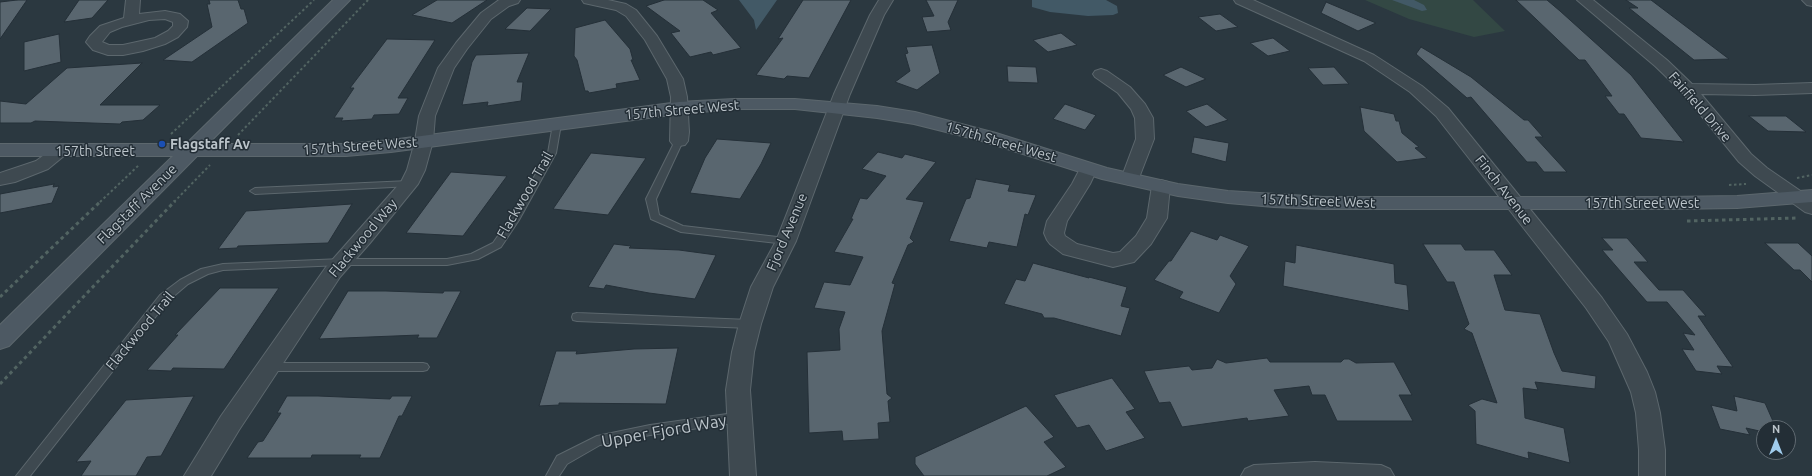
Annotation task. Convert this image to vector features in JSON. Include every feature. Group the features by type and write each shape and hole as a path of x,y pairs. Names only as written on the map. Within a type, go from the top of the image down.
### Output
{"street":[{"path":"132,19 133,0"},
{"name":"Flagstaff Avenue","path":"0,340 342,0"},
{"name":"Flackwood Way","path":"197,476 267,367 333,272 410,184 416,170 424,141 427,116 446,68 461,46 486,16 504,3 513,0"},
{"path":"589,0 621,7 631,13 652,39 675,79 679,97 679,141"},
{"name":"Fjord Avenue","path":"743,476 741,417 738,390 743,352 750,324 762,287 786,241 838,107 877,15 886,0"},
{"name":"Finch Avenue","path":"1241,0 1354,50 1384,66 1416,89 1446,117 1594,303 1622,346 1640,386 1648,413 1652,450 1652,476"},
{"name":"Fairfield Drive","path":"1584,0 1661,63 1688,88 1745,158 1761,172 1804,199"},
{"path":"1808,0 1812,2"},
{"path":"165,15 175,17 181,21 180,27 173,34 160,41 136,48 108,50 98,47 94,42 97,36 106,29 132,19 165,15"},
{"path":"1101,74 1124,90 1139,108 1144,118 1146,139 1130,179"},
{"path":"1688,88 1755,90 1812,88"},
{"name":"157th Street West","path":"190,151 336,150 424,141 679,108 741,104 795,104 838,107 900,116 952,126 1088,169 1161,186 1228,197 1322,203 1729,202 1804,199"},
{"name":"157th Street","path":"0,150 190,151"},
{"path":"0,179 8,178 42,165 61,151"},
{"path":"1088,169 1081,184 1057,221 1054,232 1057,240 1070,249 1113,260 1127,257 1144,240 1157,218 1161,186"},
{"path":"1254,476 1315,473 1381,476"}],"lane":[{"name":"Flackwood Trail","path":"22,476 164,298 184,282 206,271 223,267 342,262 447,262 474,258 497,245 514,220 552,153 557,124"},
{"path":"679,141 651,199 654,217 681,229 786,241"},
{"path":"255,191 410,184"},
{"path":"578,317 750,324"},
{"path":"267,367 423,367"},
{"name":"Upper Fjord Way","path":"552,476 562,460 597,441 650,430 741,417"}],"path":[{"path":"169,136 314,0"},
{"path":"238,136 368,0"},
{"path":"0,297 138,166"},
{"path":"0,384 208,167"},
{"path":"1687,221 1770,220 1804,199 1812,175"}],"green space":[{"path":"1365,0 1473,0 1505,31 1474,37 1409,19"}],"water":[{"path":"739,0 777,0 756,30 754,20"},
{"path":"1032,0 1106,0 1117,6 1118,13 1113,15 1088,16 1050,12 1032,7"},
{"path":"1392,0 1414,0 1424,5 1427,10 1422,11"}],"building":[{"path":"27,0 0,39 0,2"},
{"path":"79,0 108,0 92,18 64,22"},
{"path":"209,0 238,0 241,9 244,9 248,23 192,62 163,60 212,27 207,4 210,4"},
{"path":"437,0 487,0 452,23 412,15"},
{"path":"664,0 703,0 718,10 711,13 741,48 713,55 711,52 690,57 671,33 680,31 646,6"},
{"path":"803,0 851,0 809,78 787,76 784,79 756,75 783,38 778,39"},
{"path":"926,0 958,0 948,22 951,30 927,32 922,17 934,16"},
{"path":"1516,0 1547,0 1631,75 1684,142 1641,138 1624,114 1619,114 1605,96 1612,96 1585,60 1579,60"},
{"path":"1626,0 1651,0 1729,59 1694,60 1629,8 1638,8"},
{"path":"1326,2 1376,23 1358,31 1321,13"},
{"path":"527,8 551,9 530,31 505,29"},
{"path":"1220,14 1238,27 1216,31 1198,17"},
{"path":"605,20 630,49 633,60 631,60 640,80 616,84 617,88 589,93 588,91 585,91 577,60 574,56 575,28"},
{"path":"1061,33 1077,45 1048,52 1033,40"},
{"path":"59,34 61,62 24,71 24,42"},
{"path":"1273,38 1290,51 1268,56 1250,43"},
{"path":"387,39 435,40 398,98 408,98 399,114 374,115 372,119 341,121 343,118 334,118 354,88 350,88"},
{"path":"932,45 940,73 917,90 895,82 910,71 905,54 908,53 906,47"},
{"path":"1421,47 1471,77 1524,120 1528,120 1543,137 1535,137 1567,172 1544,172 1536,162 1527,162 1471,97 1467,98 1416,54"},
{"path":"529,53 517,82 523,82 521,101 487,106 488,102 462,105 472,62 476,55"},
{"path":"142,63 100,105 160,105 143,120 122,122 120,124 35,121 31,123 0,123 0,101 26,104 67,68"},
{"path":"1007,66 1036,67 1038,83 1008,82"},
{"path":"1181,67 1206,79 1186,87 1163,75"},
{"path":"1334,67 1349,84 1323,85 1308,68"},
{"path":"1065,104 1096,115 1085,130 1053,119"},
{"path":"1207,104 1228,120 1206,127 1186,111"},
{"path":"1360,107 1394,114 1396,121 1399,121 1402,133 1419,147 1415,148 1427,158 1397,162 1364,131"},
{"path":"1749,116 1786,116 1806,132 1768,131"},
{"path":"1194,137 1229,143 1226,162 1191,153"},
{"path":"717,139 771,143 761,164 740,199 690,193 705,158"},
{"path":"878,152 902,158 905,154 936,162 906,199 924,202 910,238 914,242 908,245 892,283 895,284 882,331 887,394 892,398 888,401 890,422 878,423 879,439 843,441 842,431 809,433 807,352 840,350 839,329 845,312 814,308 824,282 850,285 863,257 834,252 853,219 851,219 860,198 867,199 886,176 862,169"},
{"path":"591,153 646,158 608,215 553,209"},
{"path":"451,172 507,176 463,236 406,233"},
{"path":"976,179 1010,185 1008,191 1036,195 1028,215 1025,214 1017,247 989,242 987,248 949,241 966,199 970,198"},
{"path":"54,184 53,187 59,186 52,203 0,213 0,194"},
{"path":"352,204 328,243 238,246 237,248 218,249 246,211"},
{"path":"1191,231 1217,240 1220,235 1249,246 1230,276 1236,284 1219,313 1179,298 1183,292 1154,280 1169,261 1171,261"},
{"path":"1602,238 1627,238 1648,262 1634,262 1659,290 1683,290 1706,316 1698,316 1733,367 1717,366 1722,374 1696,371 1682,349 1694,350 1683,333 1695,335 1667,302 1647,302 1602,250 1613,250"},
{"path":"1765,243 1798,243 1812,256 1812,282 1800,270 1794,270"},
{"path":"614,244 631,246 629,248 679,250 716,255 695,299 649,293 606,285 604,289 588,287"},
{"path":"1423,244 1461,244 1465,250 1494,250 1512,275 1494,275 1505,310 1540,314 1562,371 1596,376 1595,389 1535,382 1538,390 1523,388 1525,418 1564,428 1570,463 1528,452 1529,459 1476,444 1475,411 1468,405 1482,399 1497,403 1472,333 1464,329 1469,324 1454,282 1447,282"},
{"path":"1296,245 1394,264 1395,283 1407,285 1409,311 1283,286 1285,261 1295,263"},
{"path":"1033,263 1127,287 1121,306 1130,308 1121,336 1054,318 1044,318 1042,314 1004,304 1016,279 1025,281"},
{"path":"220,288 279,288 224,369 173,368 171,371 147,370 178,335 175,335"},
{"path":"348,291 443,293 444,291 461,291 437,338 417,338 419,335 319,339"},
{"path":"678,348 666,404 559,403 559,405 539,406 556,351 577,351 576,354 634,349"},
{"path":"1267,358 1270,362 1341,362 1344,359 1349,359 1356,363 1394,362 1412,395 1399,395 1413,421 1337,421 1325,395 1312,395 1309,386 1274,390 1289,416 1248,421 1247,418 1182,427 1170,402 1159,403 1144,371 1189,366 1192,370 1212,368 1217,359 1226,363"},
{"path":"1112,378 1135,409 1126,412 1145,438 1106,451 1089,425 1077,428 1054,395"},
{"path":"194,396 161,456 147,457 136,476 81,476 91,461 76,462 126,400"},
{"path":"287,396 390,399 392,396 412,396 402,416 399,416 380,458 359,458 361,455 312,455 311,458 247,458 258,442 263,441 281,413 277,413"},
{"path":"1734,396 1765,403 1772,420 1756,420 1756,430 1746,428 1750,435 1720,429 1711,405 1737,411"},
{"path":"1026,406 1054,437 1044,442 1066,467 1047,476 924,476 915,464 915,457"}],"place":[{"name":"Flagstaff Av","path":"162,144"}]}
